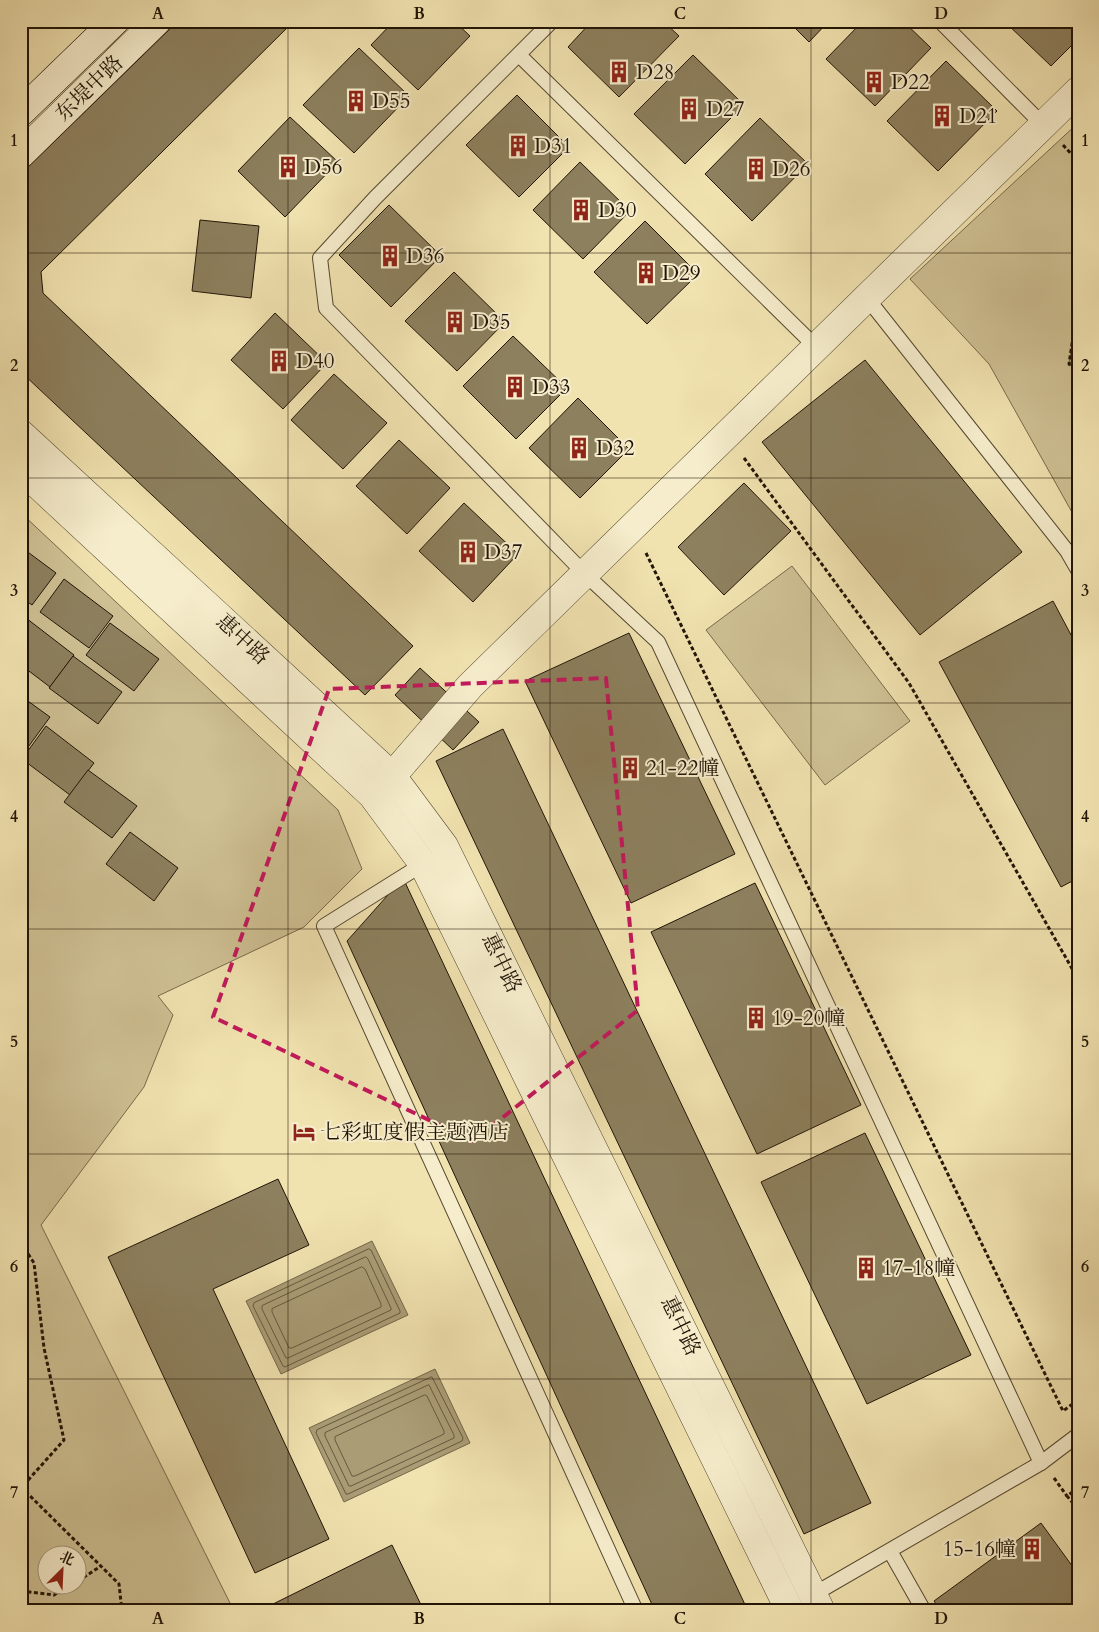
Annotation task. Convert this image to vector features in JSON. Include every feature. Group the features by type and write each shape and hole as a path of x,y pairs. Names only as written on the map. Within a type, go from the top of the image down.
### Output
{"street":[{"name":"东堤中路","path":"21,112 114,21"},
{"name":"东堤中路","path":"21,154 157,21"},
{"path":"372,795 392,776 470,686 1078,91"},
{"name":"惠中路","path":"21,434 392,776 444,846 817,1602"},
{"name":"惠中路","path":"21,469 372,795 423,864 790,1609"}],"lane":[{"path":"552,21 375,198 320,258 326,308 585,574 658,642 1042,1463"},
{"path":"940,21 1043,125"},
{"path":"519,55 816,347"},
{"path":"867,298 1067,551 1078,570"},
{"path":"423,864 324,926 636,1611"},
{"path":"790,1609 817,1602 890,1551 1042,1463 1078,1435"},
{"path":"890,1551 924,1611"}],"path":[{"path":"1078,304 1069,364 1078,373"},
{"path":"737,464 744,458 909,683 1078,979"},
{"path":"643,548 1064,1411 1078,1400"},
{"path":"21,966 25,970 21,990"},
{"path":"21,1244 34,1263 44,1348 64,1440 21,1487 119,1584 122,1611"},
{"path":"1078,1488 1067,1496 1078,1509"},
{"path":"88,1574 101,1566"},
{"path":"21,1591 38,1593"}],"highlighted area":[{"path":"606,678 638,1010 473,1141 213,1017 329,689"}],"shaded area":[{"path":"1078,123 1078,523 989,364 910,279"},
{"path":"21,513 338,810 362,869 304,927 158,996 173,1015 144,1087 41,1225 234,1611 21,1611"},
{"path":"792,566 910,721 825,785 706,630"}],"water":[{"path":"1078,304 1078,373 1069,364"},
{"path":"372,1241 408,1315 281,1374 246,1301"},
{"path":"435,1369 470,1443 344,1502 309,1428"}],"building":[{"path":"178,21 294,21 41,272 43,293 413,646 365,695 21,372 21,174"},
{"path":"394,21 454,21 470,36 418,90 371,45"},
{"name":"D28","path":"592,21 663,21 679,36 619,97 568,47"},
{"path":"788,21 829,21 809,42"},
{"name":"D22","path":"863,21 903,21 931,48 875,106 826,59"},
{"path":"1004,21 1078,21 1078,39 1051,66"},
{"name":"D55","path":"359,48 409,96 354,153 303,105"},
{"name":"D27","path":"693,55 744,105 685,164 634,114"},
{"name":"D21","path":"946,61 997,111 938,171 887,121"},
{"name":"D31","path":"517,95 569,147 519,197 466,145"},
{"name":"D56","path":"290,117 338,162 285,217 238,171"},
{"name":"D26","path":"760,118 808,164 752,221 705,174"},
{"name":"D30","path":"580,162 630,211 583,259 533,210"},
{"name":"D36","path":"389,205 441,256 391,307 339,255"},
{"path":"200,220 259,226 251,298 192,291"},
{"name":"D29","path":"645,221 698,274 647,324 594,272"},
{"name":"D35","path":"454,272 505,322 457,371 405,321"},
{"name":"D40","path":"275,313 327,363 283,409 231,360"},
{"name":"D33","path":"513,336 567,388 516,439 463,386"},
{"path":"865,360 1022,552 920,635 762,442"},
{"path":"334,374 387,423 343,469 291,420"},
{"name":"D32","path":"578,398 629,449 580,498 529,448"},
{"path":"399,440 450,488 407,534 356,486"},
{"path":"744,483 791,531 724,595 678,547"},
{"name":"D37","path":"464,503 518,554 473,602 419,551"},
{"path":"21,547 56,573 32,605 21,597"},
{"path":"64,579 113,616 89,648 40,612"},
{"path":"1053,601 1078,648 1078,878 1061,887 939,662"},
{"path":"26,618 74,655 50,687 21,665 21,625"},
{"path":"110,623 159,659 134,691 86,655"},
{"name":"21-22幢","path":"629,633 735,854 631,903 525,681"},
{"path":"73,656 122,692 98,724 49,688"},
{"path":"420,668 479,722 453,750 395,695"},
{"path":"21,696 50,717 26,750 21,746"},
{"path":"46,726 94,763 70,795 22,759"},
{"path":"503,729 871,1503 804,1534 436,761"},
{"path":"88,770 137,806 112,838 64,802"},
{"path":"130,832 178,868 154,901 106,864"},
{"path":"403,878 748,1611 655,1611 347,941"},
{"name":"19-20幢","path":"755,883 861,1105 757,1154 651,932"},
{"name":"17-18幢","path":"865,1133 971,1355 867,1404 761,1182"},
{"path":"278,1179 309,1245 213,1289 329,1539 255,1573 108,1257"},
{"name":"15-16幢","path":"1041,1523 1078,1574 1078,1611 941,1611 934,1601"},
{"path":"392,1545 424,1611 269,1611 267,1607"}],"place":[{"name":"D28","path":"619,72"},
{"name":"D22","path":"874,82"},
{"name":"D55","path":"356,101"},
{"name":"D27","path":"689,109"},
{"name":"D21","path":"942,116"},
{"name":"D31","path":"518,146"},
{"name":"D56","path":"288,167"},
{"name":"D26","path":"756,169"},
{"name":"D30","path":"581,210"},
{"name":"D36","path":"390,256"},
{"name":"D29","path":"646,273"},
{"name":"D35","path":"455,322"},
{"name":"D40","path":"279,361"},
{"name":"D33","path":"515,387"},
{"name":"D32","path":"579,448"},
{"name":"D37","path":"468,552"},
{"name":"21-22幢","path":"630,768"},
{"name":"19-20幢","path":"756,1018"},
{"name":"七彩虹度假主题酒店","path":"304,1132"},
{"name":"17-18幢","path":"866,1268"},
{"name":"15-16幢","path":"1032,1549"}]}
